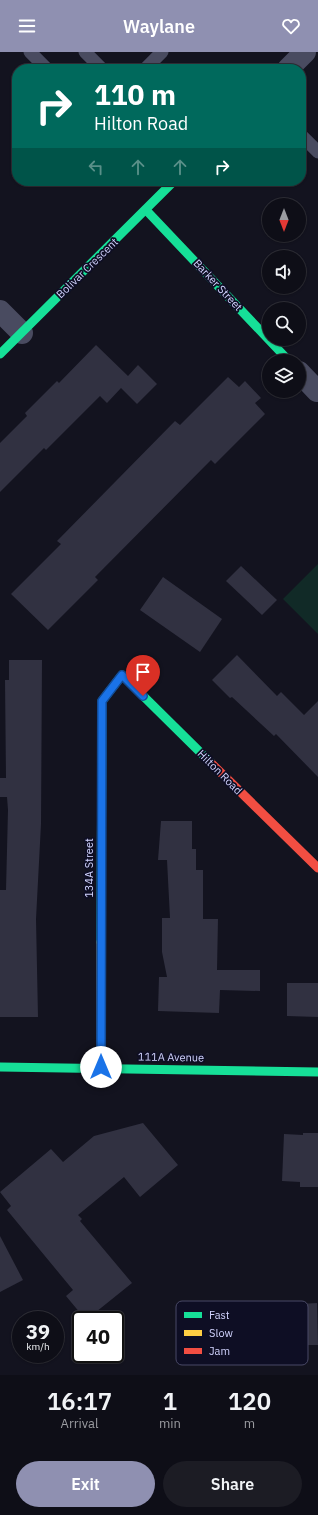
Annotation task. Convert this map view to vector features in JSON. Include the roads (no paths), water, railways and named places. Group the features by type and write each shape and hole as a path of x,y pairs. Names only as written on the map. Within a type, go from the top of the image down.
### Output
{"street":[{"path":"293,64 305,52"},
{"name":"Bolivar Crescent","path":"0,354 146,210 164,186"},
{"name":"Barker Street","path":"146,210 282,354"},
{"path":"0,311 22,333"},
{"path":"306,379 317,391"},
{"name":"Hilton Road","path":"122,675 318,868"},
{"name":"134A Street","path":"101,1067 102,701 122,675"},
{"name":"111A Avenue","path":"0,1066 318,1072"}],"lane":[{"path":"85,52 97,64"},
{"path":"150,64 162,52"},
{"path":"306,140 318,152"}]}
